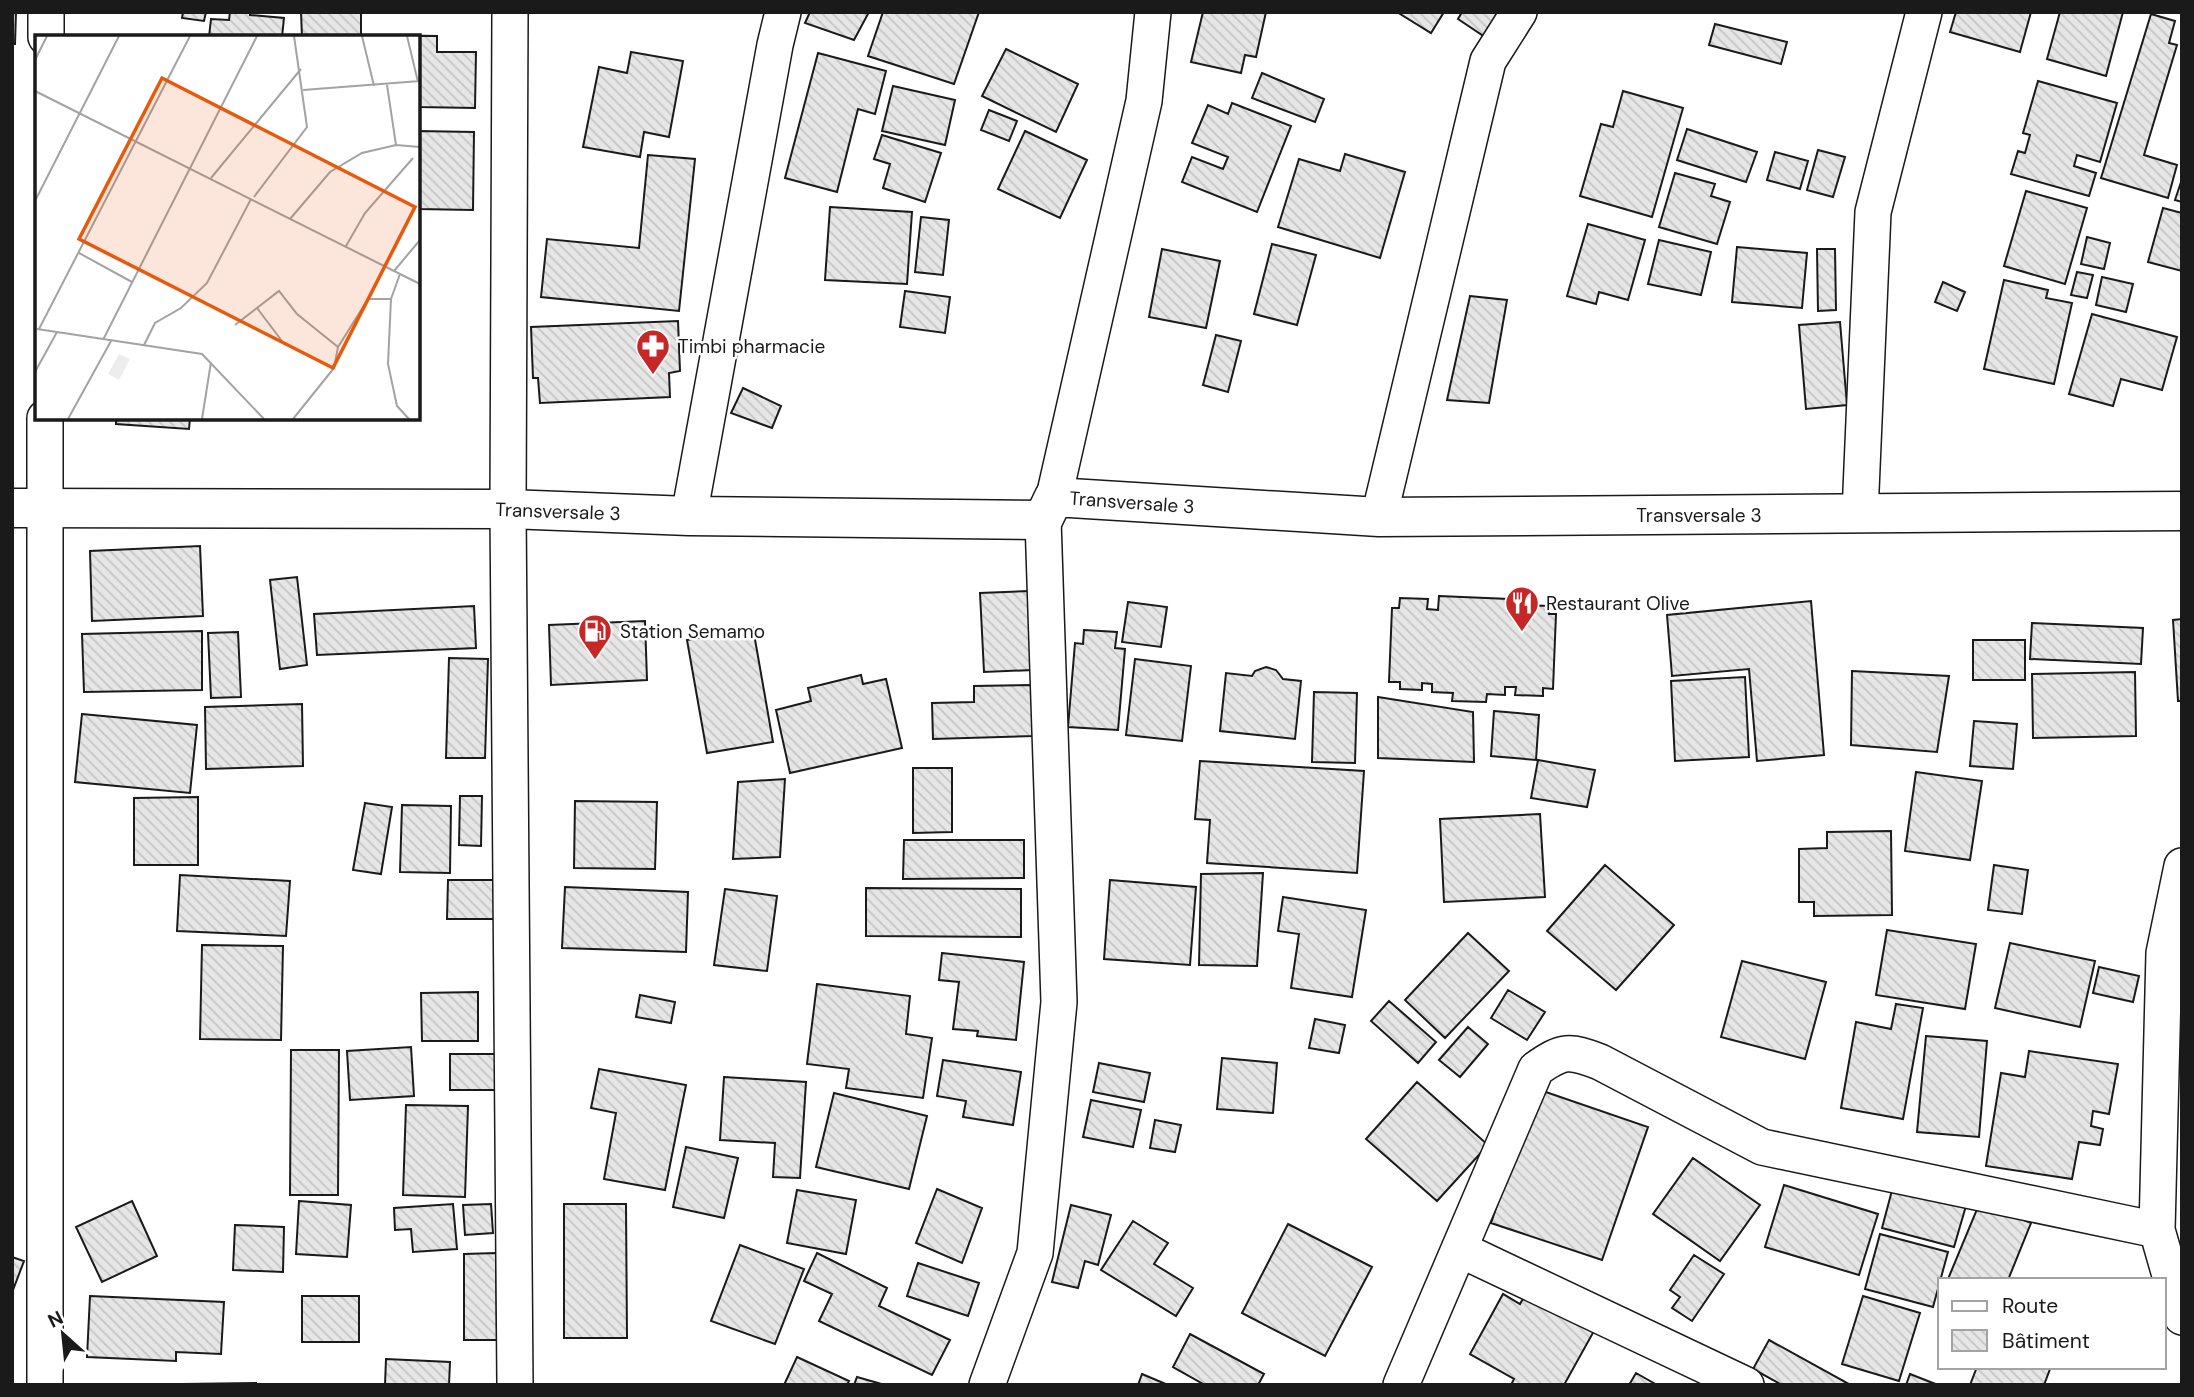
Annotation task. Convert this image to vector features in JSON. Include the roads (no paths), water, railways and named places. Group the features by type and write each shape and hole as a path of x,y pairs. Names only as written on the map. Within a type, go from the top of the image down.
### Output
{"main road":[{"name":"Transversale 3","path":"28,508 509,509 690,516 1049,508 1380,517 2182,511"}],"street":[{"path":"46,12 46,35"},
{"path":"510,12 509,509 515,1385"},
{"path":"690,516 783,12"},
{"path":"987,1385 1035,1252 1059,1002 1049,508 1144,101 1153,12"},
{"path":"1380,517 1488,61 1519,12"},
{"path":"1860,514 1874,212 1924,12"},
{"path":"45,420 28,508 45,1385"},
{"path":"2182,866 2164,953 2157,1230 2182,1317"},
{"path":"1401,1385 1536,1069 1556,1055 1577,1053 1600,1062 1762,1147 2157,1230"},
{"path":"1460,1249 1746,1385"}],"place":[{"name":"Timbi pharmacie","path":"653,376"},
{"name":"Restaurant Olive","path":"1522,633"},
{"name":"Station Semamo","path":"595,661"}]}
